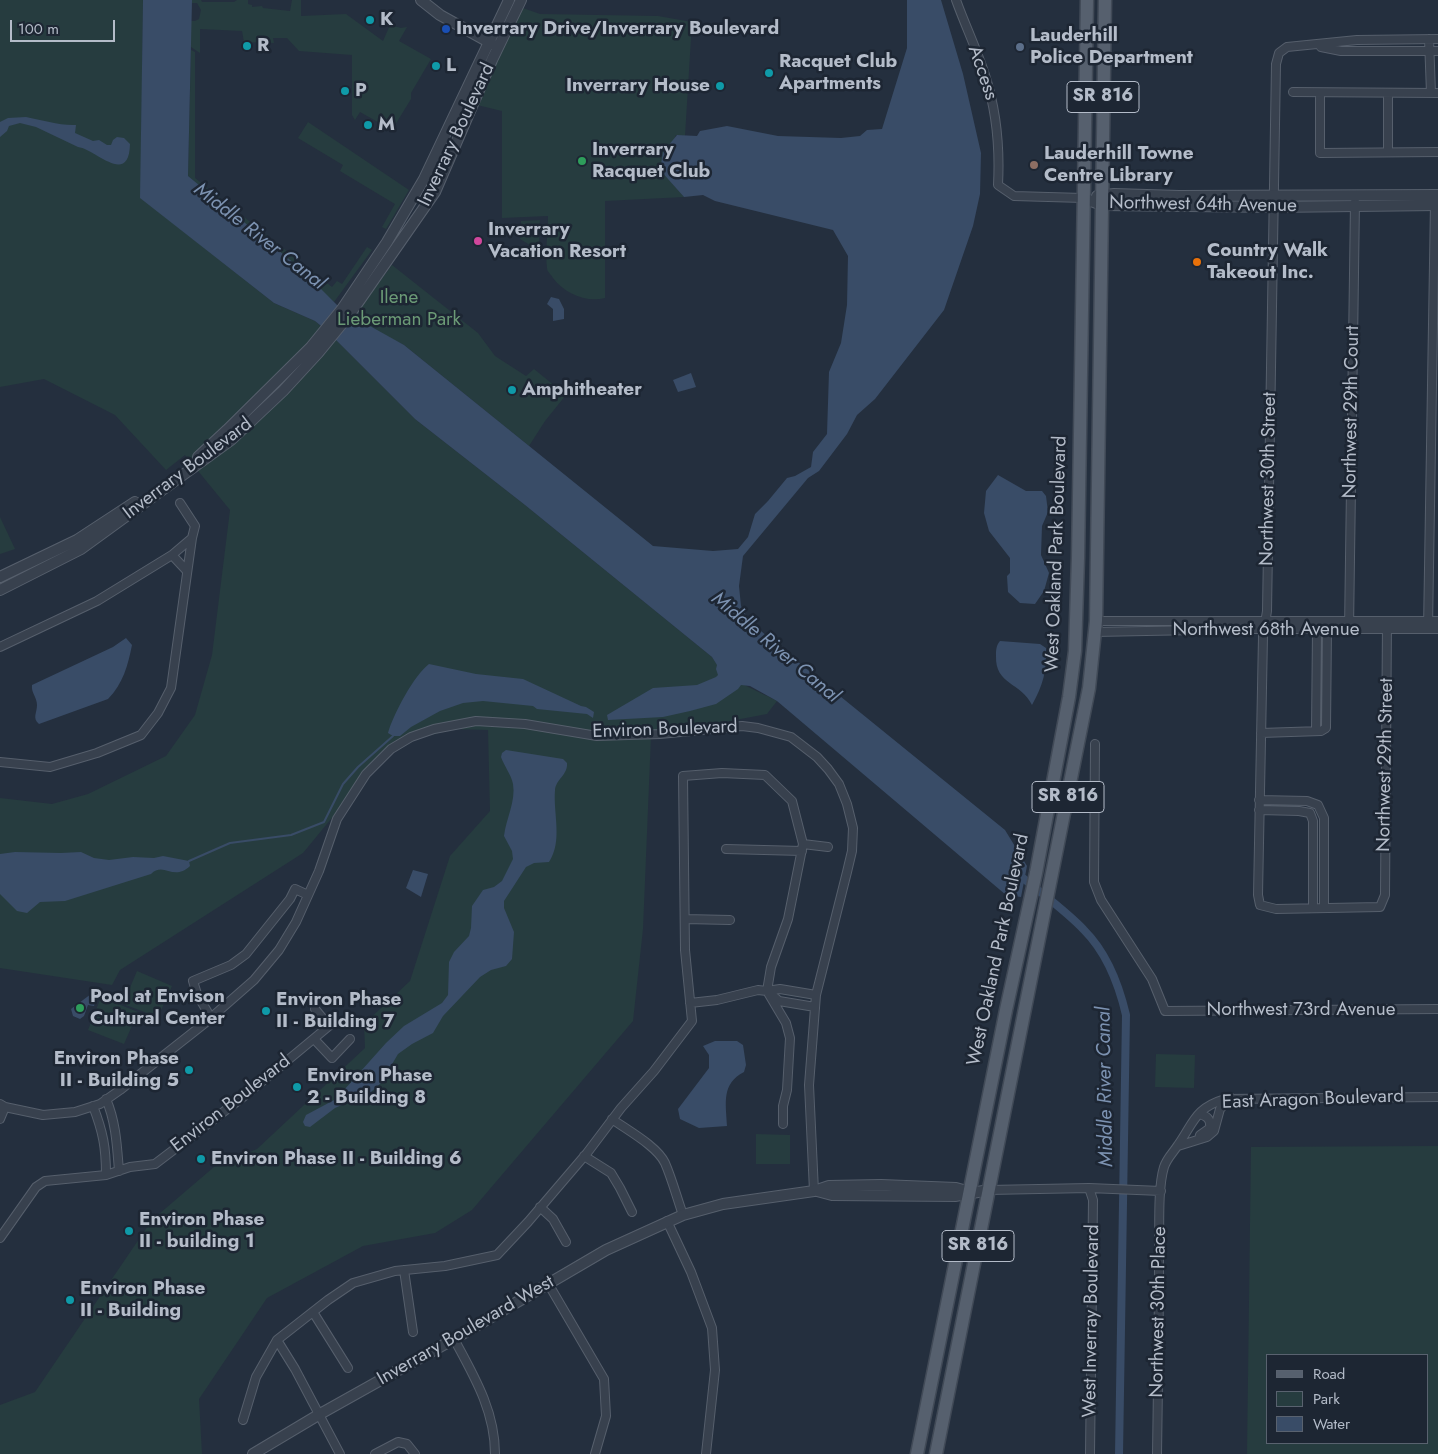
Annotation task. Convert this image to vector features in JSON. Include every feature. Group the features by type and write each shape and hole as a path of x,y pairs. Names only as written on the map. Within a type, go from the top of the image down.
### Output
{"main road":[{"name":"West Oakland Park Boulevard","path":"917,1454 1006,1010 1036,873 1069,697 1075,651 1081,414 1087,0"},
{"name":"West Oakland Park Boulevard","path":"936,1454 1049,883 1086,707 1096,626 1105,0"},
{"path":"1081,390 1091,406 1099,408"},
{"path":"1081,414 1089,421 1098,441"},
{"path":"1006,1010 1014,1015 1019,1037"},
{"path":"936,1356 943,1378 949,1385"},
{"path":"932,1377 939,1384 945,1405"}],"street":[{"path":"421,0 440,15 498,47"},
{"name":"Inverrary Boulevard","path":"346,312 424,179 509,0"},
{"name":"Inverrary Boulevard","path":"0,590 81,549 231,440 283,391 346,312 435,192 498,47 521,0"},
{"name":"Access","path":"956,0 985,75 994,108 1000,148 998,185 1014,196 1083,198"},
{"path":"1293,92 1320,94 1434,93 1429,39"},
{"path":"1311,45 1357,40 1438,39"},
{"path":"1393,51 1394,40"},
{"path":"1311,45 1341,51 1438,51"},
{"name":"Northwest 30th Street","path":"1311,45 1287,47 1279,53 1276,64 1267,601 1264,625 1258,895 1260,905 1276,909 1313,908"},
{"path":"1388,93 1388,152"},
{"path":"1320,94 1320,153 1438,152"},
{"name":"Northwest 64th Avenue","path":"1083,198 1167,206 1184,201 1194,195 1355,195 1437,200"},
{"name":"Northwest 29th Court","path":"1349,625 1355,195"},
{"name":"Northwest 64th Avenue","path":"1102,200 1179,201 1274,207 1355,206 1437,200"},
{"path":"1428,625 1437,200"},
{"name":"Inverrary Boulevard","path":"0,577 77,540 161,484 196,458 328,335"},
{"path":"0,762 50,767 97,753 141,735 158,712 171,688 195,526 180,503"},
{"path":"0,647 97,602 172,555 192,538"},
{"path":"172,555 187,571"},
{"name":"Northwest 68th Avenue","path":"1096,626 1428,625 1438,621"},
{"name":"Northwest 68th Avenue","path":"1264,625 1327,629 1349,625"},
{"name":"Northwest 29th Street","path":"1324,908 1380,908 1385,895 1387,625"},
{"name":"Northwest 68th Avenue","path":"1428,625 1438,629"},
{"path":"1316,731 1317,629"},
{"path":"1261,733 1321,731 1326,728 1327,629"},
{"name":"Environ Boulevard","path":"3,1106 43,1115 75,1112 94,1106 120,1090 211,1018 254,980 279,950 296,922 319,871 337,819 366,774 391,749 411,737 476,721 525,724 596,736 660,734 742,726 767,729 791,737 816,756 838,784 847,804 853,828 849,865 816,995 809,1085 814,1191"},
{"path":"1068,796 1094,798 1095,744"},
{"path":"243,1420 256,1377 277,1340 353,1283 395,1271 445,1266 497,1255 584,1156 612,1119 654,1072 692,1021 685,950 683,776 722,773 765,774 792,801 802,848 788,919 772,966 767,991 786,1023 790,1038 783,1124"},
{"name":"Northwest 73rd Avenue","path":"1094,798 1094,882 1097,893 1152,979 1164,1011 1438,1010"},
{"path":"1259,810 1310,813 1313,821 1313,908 1324,908 1324,818 1318,805 1307,801 1260,800"},
{"path":"726,849 828,847"},
{"path":"211,1018 197,994 193,981 232,965 246,954 290,899 295,889 308,895"},
{"path":"685,919 730,920"},
{"path":"690,1004 717,1000 758,990 780,989 816,995"},
{"path":"767,991 779,1001 815,1007"},
{"name":"Environ Boulevard","path":"0,1238 36,1187 45,1181 106,1175 130,1167 155,1164 247,1094 332,1024 315,1009"},
{"path":"314,1039 332,1058 350,1039"},
{"name":"East Aragon Boulevard","path":"1163,1170 1167,1158 1178,1146 1191,1122 1203,1108 1213,1102 1231,1098 1438,1097"},
{"path":"1178,1146 1211,1135 1214,1131 1220,1109 1231,1098"},
{"path":"106,1099 112,1112 119,1171"},
{"path":"0,1119 3,1106"},
{"path":"94,1106 103,1133 106,1152 106,1175"},
{"path":"1199,1114 1207,1116 1211,1122 1210,1128 1200,1135 1199,1139"},
{"path":"612,1119 639,1138 658,1154 665,1163 683,1214"},
{"path":"584,1156 611,1173 632,1212"},
{"name":"Northwest 30th Place","path":"1157,1454 1161,1191 1163,1170"},
{"name":"Inverrary Boulevard West","path":"253,1454 320,1414 549,1285 606,1250 683,1214 723,1204 814,1191 832,1195 955,1196 989,1190 1089,1188 1161,1191"},
{"name":"West Inverray Boulevard","path":"1089,1188 1093,1200 1090,1454"},
{"path":"540,1207 553,1219 566,1242"},
{"path":"667,1221 693,1277 712,1328 715,1370 706,1454"},
{"name":"Inverrary Boulevard West","path":"404,1270 413,1332"},
{"path":"549,1285 604,1379 606,1416 594,1454"},
{"name":"Inverrary Boulevard West","path":"313,1312 348,1368"},
{"path":"454,1339 482,1391 490,1414 495,1454"},
{"path":"277,1340 320,1414 340,1454"},
{"path":"375,1454 398,1442 408,1444 415,1454"}],"green space":[{"path":"0,0 143,0 141,198 274,303 315,321 415,419 525,505 712,657 725,672 741,683 777,701 767,714 651,736 643,929 633,1021 472,1210 435,1233 363,1246 267,1298 199,1399 202,1454 0,1454 0,1405 35,1392 152,1220 214,1167 257,1149 365,1048 364,1024 410,981 450,856 490,811 488,730 453,729 391,746 303,853 120,970 112,985 0,968 0,798 52,804 88,794 166,756 195,715 212,655 230,510 185,455 166,470 115,415 44,379 0,387"},
{"path":"192,0 201,0 202,2 234,2 237,0 248,0 248,4 252,5 252,7 262,6 263,8 290,11 292,0 301,0 301,16 346,14 383,41 390,25 401,28 407,27 399,41 431,59 411,93 411,99 392,130 360,112 355,120 352,115 352,55 299,51 287,38 273,38 274,43 244,42 242,31 200,29 200,53 191,47 191,21 199,19 201,10 197,3 192,3"},
{"name":"Inverrary Racquet Club","path":"523,8 540,14 658,16 692,22 685,136 676,135 660,169 684,197 605,201 605,298 590,299 576,296 563,288 548,272 546,256 548,216 502,218 502,111 477,105"},
{"path":"191,50 195,52 195,178 332,287 337,281 342,284 367,247 372,250 334,302 188,176"},
{"path":"308,122 409,190 386,229 382,227 395,204 340,171 343,165 298,138"},
{"path":"540,220 539,245 530,245 520,239 521,221"},
{"name":"Ilene Lieberman Park","path":"392,265 478,333 495,356 526,376 534,369 566,395 545,421 529,446 404,345 352,319"},
{"path":"0,517 15,549 0,554"},
{"path":"137,971 172,986 158,1017 123,1004"},
{"path":"101,997 138,1012 124,1044 88,1030"},
{"path":"1156,1054 1195,1055 1194,1088 1155,1087"},
{"path":"756,1134 790,1135 790,1164 756,1164"},
{"path":"1438,1146 1438,1454 1247,1454 1251,1147"}],"water":[{"path":"143,0 192,0 188,176 301,269 343,311 404,345 653,546 713,551 738,549 748,537 755,514 787,478 795,476 811,467 813,452 827,434 829,372 841,343 847,305 848,256 833,230 715,201 703,195 684,197 660,170 663,152 677,135 697,136 700,131 727,126 778,136 841,138 860,136 867,130 882,129 907,48 907,0 941,0 963,74 981,153 980,194 973,226 944,310 875,399 857,415 847,434 819,471 808,478 743,556 739,586 741,606 749,621 1005,830 1027,866 1021,897 1006,895 777,701 750,686 741,685 716,704 690,711 663,717 608,720 607,715 653,688 697,685 716,677 718,675 717,665 712,657 525,505 415,419 315,321 274,303 140,198"},
{"path":"26,117 58,124 76,125 75,133 93,141 99,140 107,145 111,145 117,137 124,138 130,144 128,157 124,163 110,162 36,127 20,123 9,126 7,131 0,137 0,122 8,118"},
{"path":"551,297 559,299 564,309 564,319 553,321 553,309 547,304"},
{"path":"691,373 696,387 678,392 673,380"},
{"path":"998,475 1026,491 1042,491 1046,496 1048,512 1042,526 1041,555 1049,573 1044,591 1035,604 1020,603 1008,592 1007,576 1010,573 1010,558 989,531 984,513 986,491"},
{"path":"126,638 132,645 127,667 118,687 108,699 39,724 37,722 35,717 37,702 32,685 113,647"},
{"path":"1000,641 1040,644 1046,648 1044,678 1032,705 1022,692 1000,673 996,654"},
{"path":"429,664 476,674 523,679 586,707 594,712 593,718 587,714 483,701 463,703 440,711 411,727 400,736 393,736 388,733 399,706 417,677"},
{"path":"506,750 563,759 567,763 566,771 557,783 555,790 557,836 553,854 549,862 534,863 526,867 504,901 504,908 514,932 512,959 506,966 491,970 480,977 443,1016 433,1033 398,1054 381,1083 371,1092 335,1108 310,1127 305,1126 303,1122 306,1115 336,1099 386,1043 404,1026 442,1003 448,995 449,962 454,952 469,936 472,906 483,890 494,887 502,881 513,859 512,851 504,836 514,790 512,780 501,757 502,753"},
{"path":"15,852 81,852 94,858 109,860 163,856 189,861 190,866 179,872 156,871 65,901 40,902 27,913 17,911 0,894 0,854"},
{"path":"413,870 428,874 421,897 406,888"},
{"name":"Pool at Envison Cultural Center","path":"91,994 96,1000 94,1006 88,1005 84,1016 80,1019 73,1016 71,1009"},
{"path":"715,1041 737,1041 743,1045 746,1065 744,1072 731,1082 728,1088 726,1095 727,1126 699,1128 680,1119 678,1109 709,1068 709,1055 703,1046"}],"waterway":[{"path":"189,861 230,843 291,835 324,822 343,784 358,767 393,736"},
{"name":"Middle River Canal","path":"1017,873 1068,915 1099,948 1120,992 1126,1015 1119,1454"}],"place":[{"name":"K","path":"370,20"},
{"name":"Inverrary Drive/Inverrary Boulevard","path":"446,29"},
{"name":"R","path":"247,46"},
{"name":"Lauderhill Police Department","path":"1020,47"},
{"name":"L","path":"436,66"},
{"name":"Racquet Club Apartments","path":"769,73"},
{"name":"Inverrary House","path":"720,86"},
{"name":"P","path":"345,91"},
{"name":"M","path":"368,125"},
{"name":"Inverrary Racquet Club","path":"582,161"},
{"name":"Lauderhill Towne Centre Library","path":"1034,165"},
{"name":"Inverrary Vacation Resort","path":"478,241"},
{"name":"Country Walk Takeout Inc.","path":"1197,262"},
{"name":"Amphitheater","path":"512,390"},
{"name":"Pool at Envison Cultural Center","path":"80,1008"},
{"name":"Environ Phase II - Building 7","path":"266,1011"},
{"name":"Environ Phase II - Building 5","path":"189,1070"},
{"name":"Environ Phase 2 - Building 8","path":"297,1087"},
{"name":"Environ Phase II - Building 6","path":"201,1159"},
{"name":"Environ Phase II - building 1","path":"129,1231"},
{"name":"Environ Phase II - Building","path":"70,1300"}]}
